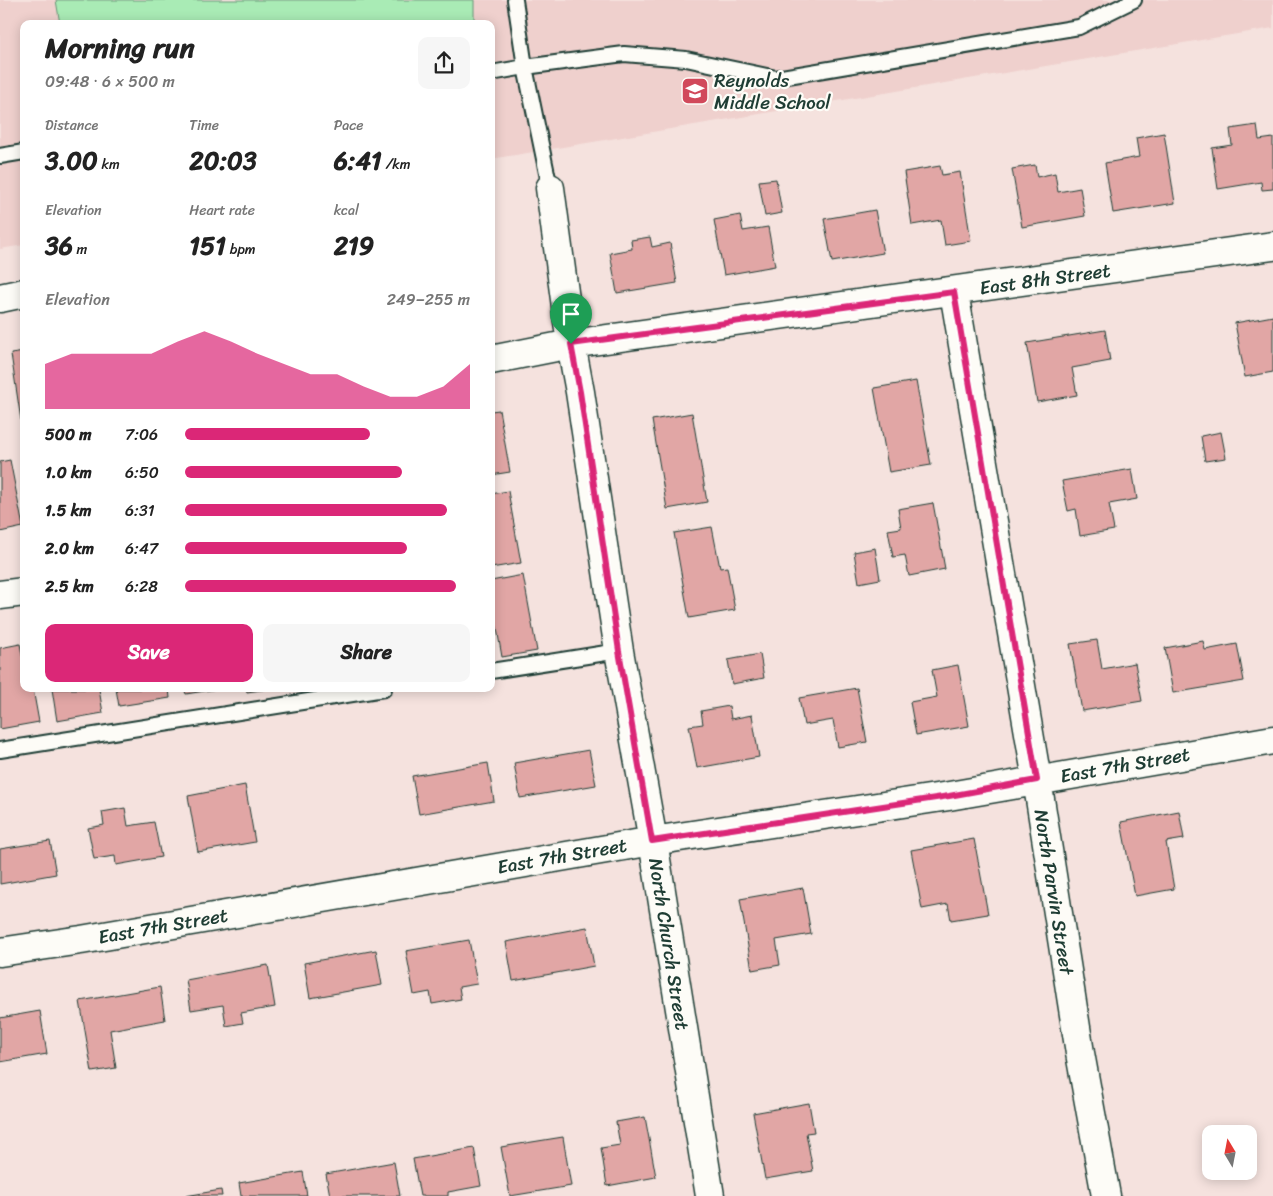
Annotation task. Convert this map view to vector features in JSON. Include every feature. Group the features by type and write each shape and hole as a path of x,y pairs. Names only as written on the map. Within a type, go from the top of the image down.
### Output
{"street":[{"name":"North Church Street","path":"550,188 571,344 619,651 710,1196"},
{"name":"East 8th Street","path":"495,359 571,344 1273,246"},
{"name":"North Parvin Street","path":"954,292 1037,780 1077,1035 1106,1196"},
{"path":"0,298 20,294"},
{"path":"0,596 20,593"},
{"name":"East 7th Street","path":"0,952 81,940 652,841 949,796 1273,740"}],"lane":[{"path":"515,0 525,67 550,188"},
{"path":"495,72 624,54 686,59 776,78 1079,28 1134,0"},
{"path":"0,156 20,153"},
{"path":"495,671 619,651"},
{"path":"0,750 365,692"}],"shaded area":[{"name":"Reynolds Middle School","path":"0,0 1273,0 1273,28 495,158 495,20 20,20 20,246 0,249"}],"green space":[{"path":"56,0 474,0 474,20 59,20"}],"building":[{"path":"1257,125 1259,140 1273,138 1273,189 1262,190 1261,182 1218,189 1212,148 1232,145 1230,129"},
{"path":"1164,133 1175,203 1113,213 1105,163 1139,157 1136,138"},
{"path":"1035,165 1037,177 1055,173 1058,192 1080,188 1085,216 1022,227 1012,169"},
{"path":"940,166 942,175 960,172 971,241 945,245 941,220 912,225 904,172"},
{"path":"776,179 782,213 765,216 759,181"},
{"path":"875,210 883,253 832,262 824,219"},
{"path":"740,215 743,231 768,227 775,266 724,275 714,220"},
{"path":"650,237 652,247 670,243 677,283 617,293 610,253 632,249 631,240"},
{"path":"1273,316 1273,372 1245,377 1235,323"},
{"path":"1105,330 1110,361 1072,368 1077,395 1037,402 1027,343"},
{"path":"20,353 20,414 11,354"},
{"path":"916,381 931,465 889,472 874,388"},
{"path":"495,410 499,410 510,472 495,474"},
{"path":"692,413 707,502 667,509 652,420"},
{"path":"1221,432 1226,458 1205,461 1201,436"},
{"path":"10,460 20,512 20,528 0,532 0,462"},
{"path":"1132,469 1137,499 1109,504 1114,530 1080,536 1076,509 1068,511 1062,481"},
{"path":"508,491 521,563 495,567 495,493"},
{"path":"933,503 945,569 909,576 905,555 893,557 888,530 901,528 898,509"},
{"path":"712,527 720,568 727,567 735,610 689,618 674,533"},
{"path":"875,548 880,579 859,583 854,552"},
{"path":"523,575 537,651 502,657 495,617 495,580"},
{"path":"1097,640 1102,669 1135,663 1142,701 1082,711 1070,644"},
{"path":"1203,641 1205,650 1237,644 1244,681 1173,693 1165,648"},
{"path":"20,644 20,692 34,692 39,722 0,729 0,648"},
{"path":"760,654 764,678 732,684 728,660"},
{"path":"958,665 969,726 916,735 910,702 937,697 932,670"},
{"path":"857,688 867,742 838,747 833,720 804,725 799,698"},
{"path":"52,692 100,692 103,713 57,721"},
{"path":"117,692 169,692 170,698 119,706"},
{"path":"729,706 731,719 752,715 759,757 697,768 689,726 703,724 701,711"},
{"path":"589,750 596,785 520,798 514,763"},
{"path":"488,763 494,801 419,814 412,776"},
{"path":"245,785 255,842 198,852 188,796"},
{"path":"125,808 128,826 154,822 161,857 116,865 115,856 94,859 88,828 104,825 102,812"},
{"path":"1179,811 1184,839 1166,842 1174,889 1135,896 1121,822"},
{"path":"974,839 988,914 951,920 948,904 922,909 911,850"},
{"path":"50,841 56,874 0,884 0,849"},
{"path":"803,888 811,934 776,940 780,965 752,970 740,899"},
{"path":"587,927 594,966 513,981 506,942"},
{"path":"469,940 477,984 459,987 461,999 432,1004 430,992 414,995 406,951"},
{"path":"376,950 382,985 310,998 304,963"},
{"path":"268,965 275,1007 241,1013 243,1023 226,1026 223,1005 191,1010 186,980"},
{"path":"160,987 165,1020 110,1030 116,1068 92,1072 80,1001"},
{"path":"40,1011 47,1054 0,1062 0,1018"},
{"path":"809,1103 814,1132 806,1133 813,1171 765,1179 753,1113"},
{"path":"645,1117 656,1177 607,1186 601,1148 620,1145 616,1122"},
{"path":"563,1137 571,1186 510,1196 501,1147"},
{"path":"474,1148 481,1186 448,1192 448,1196 420,1196 413,1159"},
{"path":"394,1162 400,1196 330,1196 326,1174"},
{"path":"303,1172 307,1196 241,1196 239,1183"},
{"path":"221,1190 222,1196 185,1196"}],"place":[{"name":"Reynolds Middle School","path":"695,91"}],"route":[{"path":"954,292 1037,780 949,796 652,841 619,651 571,344 954,292"}]}
